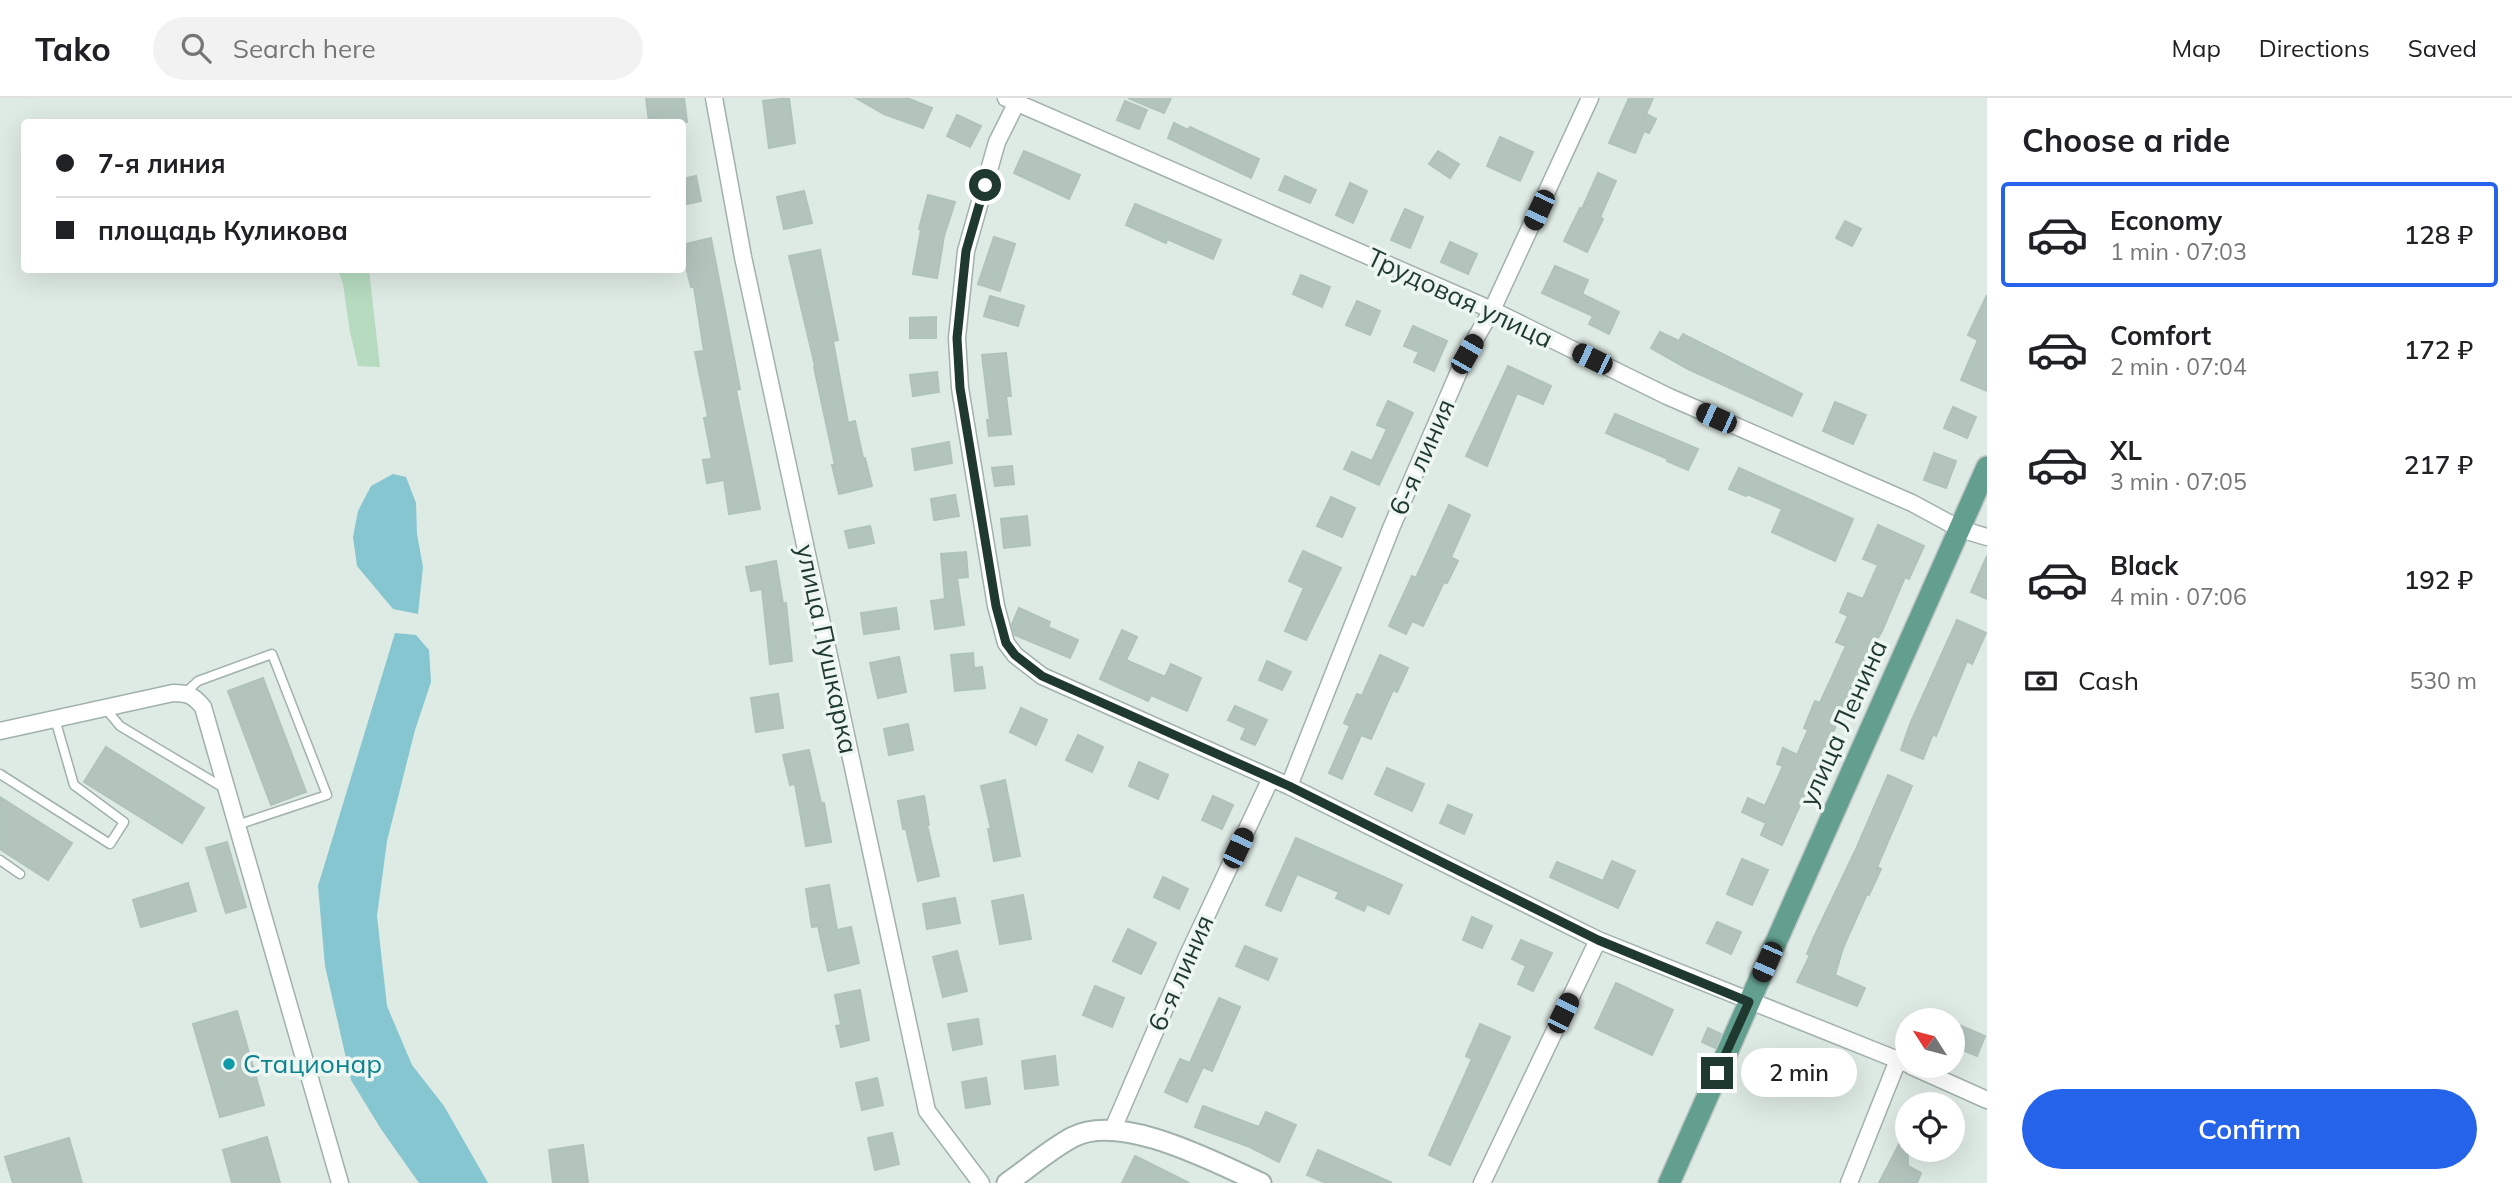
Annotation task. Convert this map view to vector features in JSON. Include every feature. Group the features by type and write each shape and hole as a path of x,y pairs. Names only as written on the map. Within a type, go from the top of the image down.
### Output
{"main road":[{"name":"улица Ленина","path":"1669,1183 1987,467"}],"street":[{"name":"улица Пушкарка","path":"714,98 743,257 927,1111 981,1183"},
{"name":"6-я линия","path":"1289,786 1392,526 1467,354 1492,310 1590,98"},
{"name":"Трудовая улица","path":"1014,100 1492,310 1667,396 1912,503 1960,529 1987,537"},
{"path":"1014,100 997,142 966,251 957,338 960,388 996,606 1006,643 1015,655 1042,676 1289,786 1598,940 1895,1059"},
{"path":"0,731 173,693 194,696 203,707 340,1183"},
{"name":"6-я линия","path":"1112,1131 1187,957 1271,778"},
{"path":"1482,1183 1598,940"},
{"path":"1849,1183 1898,1078"},
{"path":"1938,1078 1987,1100"},
{"path":"1007,1183 1074,1136 1112,1131 1167,1141 1261,1183"}],"lane":[{"path":"185,693 198,681 272,654 327,795 237,825"},
{"path":"105,708 120,726 226,789"},
{"path":"0,774 110,844 124,822 74,785 55,719"},
{"path":"0,860 20,874"}],"green space":[{"path":"339,273 369,273 380,367 358,366"}],"water":[{"path":"393,474 406,477 416,503 417,534 423,567 418,614 393,609 357,566 353,537 358,511 371,486"},
{"path":"395,633 416,635 429,650 431,682 415,730 387,841 377,916 387,1006 412,1065 444,1106 488,1183 419,1183 351,1080 325,966 318,886"}],"building":[{"path":"646,98 684,98 687,122 686,119 649,119"},
{"path":"789,98 795,143 769,148 763,101"},
{"path":"856,98 907,98 932,108 923,128 884,114"},
{"path":"1128,98 1171,98 1164,113"},
{"path":"1629,98 1653,98 1646,114 1656,119 1649,133 1644,131 1635,153 1609,143"},
{"path":"1125,101 1147,110 1139,129 1117,120"},
{"path":"957,115 981,126 970,147 947,136"},
{"path":"1174,123 1188,130 1190,127 1259,159 1251,178 1168,138"},
{"path":"1500,137 1533,152 1520,181 1487,166"},
{"path":"1024,151 1080,175 1069,199 1014,173"},
{"path":"1438,151 1459,164 1450,178 1429,164"},
{"path":"1598,173 1616,181 1600,217 1603,219 1587,252 1564,241"},
{"path":"696,176 701,201 686,204 686,178"},
{"path":"1285,176 1316,190 1310,203 1279,190"},
{"path":"1350,183 1367,191 1353,223 1336,215"},
{"path":"804,191 812,223 784,229 777,197"},
{"path":"928,195 955,202 944,236 937,278 913,274 921,230 919,229"},
{"path":"1135,204 1221,240 1213,259 1167,239 1166,243 1126,225"},
{"path":"1405,209 1423,217 1410,248 1391,240"},
{"path":"1845,221 1861,229 1852,246 1836,238"},
{"path":"994,237 1015,244 1000,291 978,284"},
{"path":"711,238 740,389 736,390 760,509 729,514 724,480 707,483 703,460 712,459 704,418 708,417 695,352 704,351 694,287 691,287 686,267 686,244"},
{"path":"1450,242 1477,254 1468,274 1441,262"},
{"path":"820,250 838,340 833,341 848,423 855,421 872,486 839,494 815,366 789,256"},
{"path":"1555,266 1588,280 1582,294 1619,312 1609,334 1589,324 1593,316 1542,293"},
{"path":"1301,275 1330,287 1322,307 1293,294"},
{"path":"1987,295 1987,391 1961,380 1978,340 1968,335"},
{"path":"990,296 1024,306 1018,326 984,316"},
{"path":"1357,301 1380,311 1370,335 1346,325"},
{"path":"936,317 936,338 910,338 910,318"},
{"path":"1413,326 1447,341 1434,371 1414,362 1419,352 1404,346"},
{"path":"1660,332 1679,341 1683,334 1802,394 1792,416 1688,369 1651,348"},
{"path":"1006,353 1011,396 1006,396 1011,434 989,436 987,420 990,420 982,355"},
{"path":"1508,366 1551,386 1543,404 1517,393 1487,466 1466,456"},
{"path":"937,372 939,392 913,396 910,375"},
{"path":"1388,401 1413,413 1379,485 1344,469 1352,452 1372,461 1387,429 1377,425"},
{"path":"1835,402 1866,415 1853,444 1823,431"},
{"path":"1953,407 1976,417 1967,438 1944,428"},
{"path":"1615,414 1698,449 1688,470 1606,433"},
{"path":"949,442 952,463 915,470 912,449"},
{"path":"1934,453 1956,461 1946,488 1924,480"},
{"path":"1012,466 1014,484 995,486 992,468"},
{"path":"1739,468 1853,519 1835,561 1772,532 1782,509 1729,489"},
{"path":"955,495 959,516 934,520 931,499"},
{"path":"1331,497 1355,508 1342,537 1317,526"},
{"path":"1449,505 1470,515 1451,557 1458,561 1447,583 1444,582 1423,626 1412,621 1406,634 1389,626 1412,576 1416,578"},
{"path":"1027,516 1030,545 1004,548 1001,519"},
{"path":"1878,525 1924,546 1909,579 1905,577 1782,845 1761,835 1766,823 1742,812 1748,798 1765,806 1783,766 1777,764 1783,748 1797,755 1808,730 1804,728 1815,701 1820,703 1846,646 1836,642 1848,616 1840,612 1848,593 1863,599 1878,565 1863,559"},
{"path":"870,526 874,543 849,548 845,531"},
{"path":"1303,551 1341,568 1306,640 1285,631 1304,588 1289,581"},
{"path":"966,552 968,577 957,578 964,625 935,629 931,601 945,599 941,554"},
{"path":"1987,556 1987,599 1971,592"},
{"path":"776,561 783,604 786,603 792,661 770,664 762,589 751,591 746,567"},
{"path":"896,608 899,629 864,634 861,613"},
{"path":"1019,608 1050,622 1048,627 1078,640 1070,658 1015,635 1012,624"},
{"path":"1957,620 1986,633 1972,664 1967,661 1936,736 1933,734 1923,759 1901,750"},
{"path":"1122,630 1137,637 1126,660 1165,677 1171,664 1201,678 1187,711 1151,695 1148,701 1100,679"},
{"path":"973,653 974,668 982,667 985,688 955,691 951,655"},
{"path":"1380,655 1408,668 1397,692 1393,690 1371,739 1361,735 1342,779 1329,773 1350,726 1344,723 1357,694 1362,696"},
{"path":"899,657 906,692 878,698 870,663"},
{"path":"1267,661 1291,672 1282,690 1259,680"},
{"path":"263,678 306,792 271,805 228,691"},
{"path":"778,694 783,728 756,732 751,698"},
{"path":"1235,706 1267,720 1255,745 1241,739 1246,728 1228,720"},
{"path":"1021,708 1047,720 1036,745 1010,732"},
{"path":"908,724 913,750 889,755 884,729"},
{"path":"1078,735 1103,747 1092,772 1066,760"},
{"path":"106,747 204,808 182,843 84,782"},
{"path":"809,750 821,803 824,803 831,842 806,846 795,784 790,785 783,755"},
{"path":"1139,762 1168,775 1158,799 1129,786"},
{"path":"1387,768 1424,784 1412,811 1375,794"},
{"path":"1888,775 1912,786 1877,867 1881,869 1843,948 1835,975 1865,988 1857,1006 1797,982 1810,955 1807,954 1814,937"},
{"path":"1005,780 1020,856 994,861 988,829 991,829 981,786"},
{"path":"924,796 927,825 939,876 918,881 898,801"},
{"path":"1213,796 1233,805 1222,829 1202,820"},
{"path":"0,797 72,843 48,880 0,849"},
{"path":"1448,805 1472,815 1464,834 1440,823"},
{"path":"1296,838 1402,885 1389,914 1367,904 1364,911 1336,898 1339,892 1297,874 1281,911 1266,905"},
{"path":"227,842 246,907 226,913 206,848"},
{"path":"1742,859 1768,870 1752,905 1727,894"},
{"path":"1612,861 1635,871 1618,908 1550,877 1557,862 1603,881"},
{"path":"1163,877 1188,889 1179,909 1154,897"},
{"path":"188,883 196,911 141,927 133,900"},
{"path":"829,885 837,930 851,927 859,963 828,971 818,926 812,927 806,889"},
{"path":"1023,895 1031,939 1000,944 992,901"},
{"path":"955,898 960,923 927,929 923,904"},
{"path":"1472,917 1492,926 1482,948 1463,940"},
{"path":"1717,922 1741,932 1731,954 1707,943"},
{"path":"1128,929 1156,943 1141,974 1113,961"},
{"path":"1521,940 1552,953 1533,991 1518,984 1526,966 1512,959"},
{"path":"1245,946 1277,959 1268,980 1236,966"},
{"path":"957,951 967,991 943,997 933,957"},
{"path":"1616,983 1673,1010 1652,1055 1595,1028"},
{"path":"1095,986 1124,998 1112,1027 1083,1015"},
{"path":"860,990 869,1040 841,1047 836,1026 841,1025 835,995"},
{"path":"1219,998 1240,1007 1212,1071 1203,1067 1187,1102 1165,1092 1180,1059 1190,1063"},
{"name":"Стационар","path":"237,1011 264,1105 220,1117 193,1024"},
{"path":"978,1019 982,1044 953,1050 948,1024"},
{"path":"1480,1024 1510,1037 1450,1165 1429,1155 1472,1059 1466,1056"},
{"path":"1708,1028 1721,1034 1715,1048 1702,1042"},
{"path":"1965,1028 1985,1036 1977,1056 1965,1051"},
{"path":"1055,1056 1058,1085 1025,1089 1022,1061"},
{"path":"877,1078 883,1105 862,1110 856,1083"},
{"path":"986,1078 990,1104 966,1108 962,1082"},
{"path":"1203,1106 1259,1127 1266,1112 1296,1125 1279,1162 1250,1147 1195,1127"},
{"path":"892,1133 899,1164 875,1170 868,1138"},
{"path":"267,1137 280,1183 232,1183 223,1150"},
{"path":"69,1138 82,1183 13,1183 5,1157"},
{"path":"583,1145 588,1183 553,1183 549,1150"},
{"path":"1318,1150 1392,1183 1326,1183 1307,1175"},
{"path":"1895,1152 1895,1162 1908,1162 1908,1166 1921,1173 1917,1183 1879,1183"},
{"path":"1135,1156 1189,1183 1122,1183"}],"place":[{"name":"Стационар","path":"229,1064"}],"route":[{"path":"985,185 966,251 957,338 960,388 996,606 1006,643 1015,655 1042,676 1289,786 1598,940 1749,1002 1717,1073"}]}
